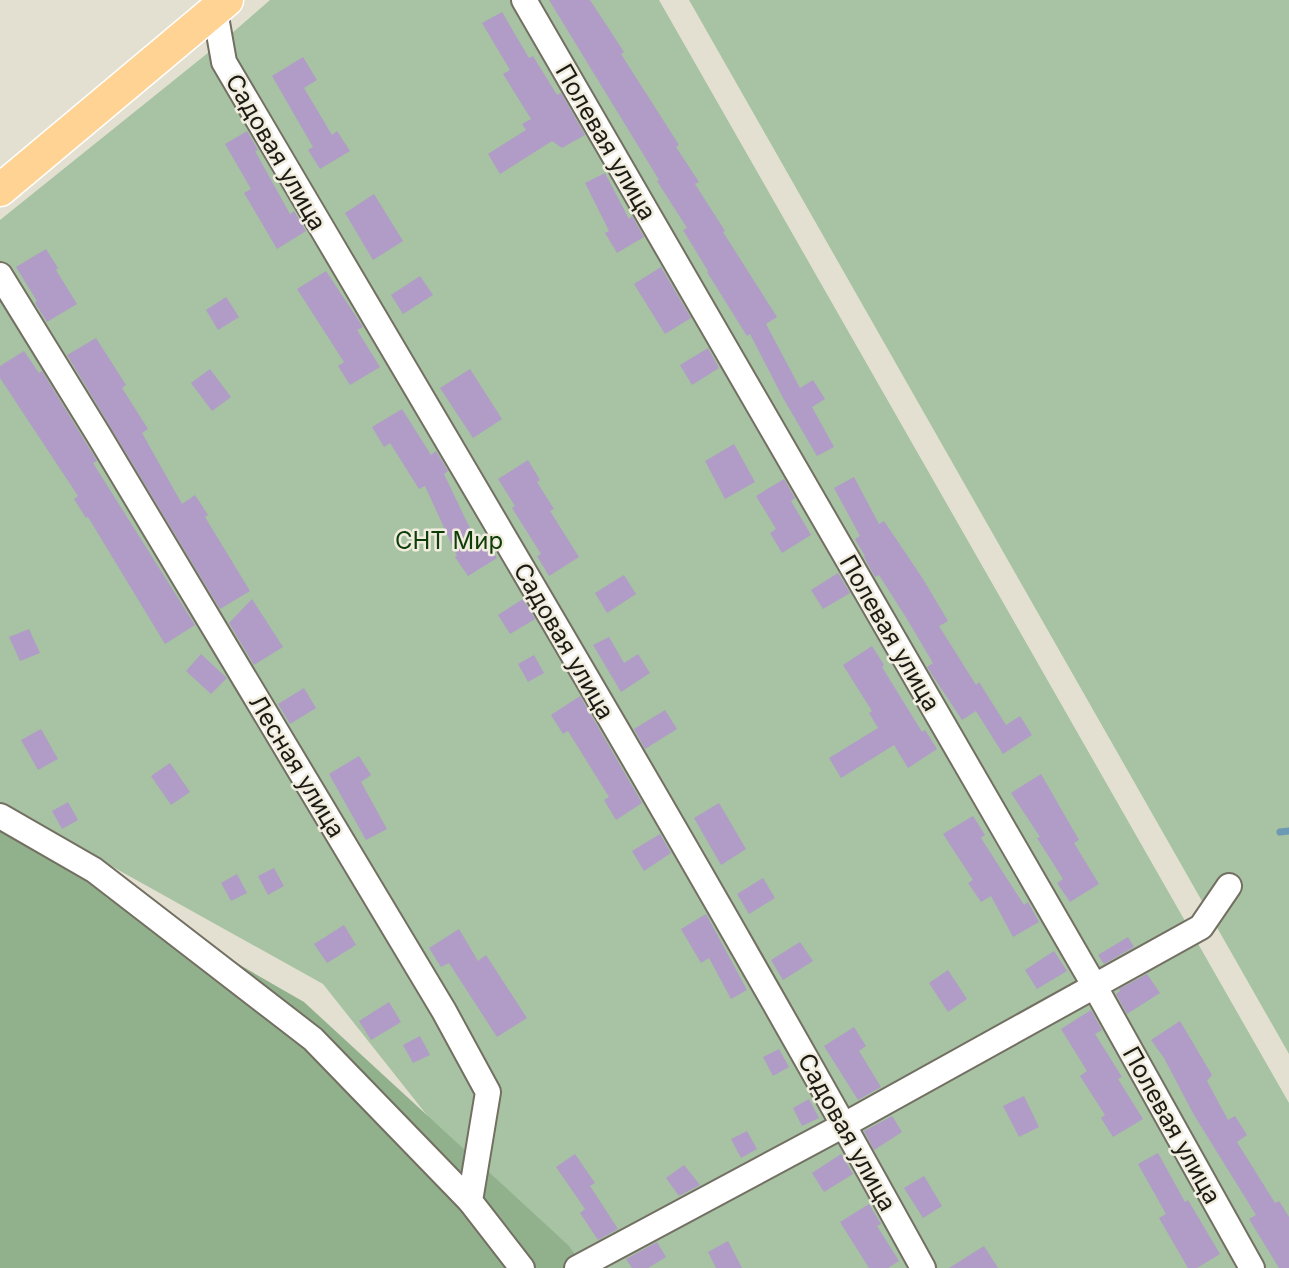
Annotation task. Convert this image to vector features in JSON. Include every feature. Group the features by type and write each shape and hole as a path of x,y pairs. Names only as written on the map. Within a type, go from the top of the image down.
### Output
{"main road":[{"path":"0,190 221,5"}],"street":[{"name":"Полевая улица","path":"524,0 1094,985 1252,1268"},
{"name":"Садовая улица","path":"221,5 224,62 844,1125 923,1268"},
{"name":"Лесная улица","path":"0,275 437,999 488,1092 470,1201"},
{"path":"0,816 94,870 313,1039 470,1201 522,1268"},
{"path":"577,1268 844,1125 1201,927 1229,886"}],"green space":[{"name":"СНТ Мир","path":"270,0 659,0 1289,1103 1289,1268 548,1268 323,984 0,804 0,220"},
{"path":"689,0 1289,0 1289,1054"},
{"path":"0,827 304,1002 568,1245 585,1268 0,1268"}],"building":[{"path":"549,0 590,0 624,52 621,54 679,145 676,147 699,182 695,184 777,317 766,324 800,388 813,380 825,399 812,407 834,447 817,456 750,334 747,336 707,272 683,230 687,228"},
{"path":"502,12 529,58 533,56 557,95 561,93 585,135 562,148 552,141 500,174 488,154 526,130 522,124 531,119 503,74 510,70 482,23"},
{"path":"303,57 317,80 304,88 332,135 337,131 350,151 320,169 308,150 313,147 272,76"},
{"path":"247,131 290,214 294,211 306,231 277,249 244,193 251,189 225,144"},
{"path":"605,173 629,219 632,216 644,237 617,253 605,233 609,231 585,183"},
{"path":"374,194 403,241 373,260 345,213"},
{"path":"46,249 77,304 47,322 16,267"},
{"path":"661,267 691,318 665,334 634,284"},
{"path":"326,271 363,327 357,330 380,367 350,385 338,366 344,362 297,289"},
{"path":"420,276 433,295 403,314 391,295"},
{"path":"226,297 239,317 218,330 206,310"},
{"path":"96,338 126,385 122,388 148,429 142,433 182,504 195,495 208,515 205,517 250,591 220,609 67,355"},
{"path":"708,348 719,368 692,385 680,365"},
{"path":"24,351 39,373 42,371 97,461 93,463 195,625 165,644 88,517 86,518 74,499 78,496 0,378 0,366"},
{"path":"210,369 231,397 212,411 191,383"},
{"path":"470,369 502,419 473,438 440,388"},
{"path":"402,409 431,455 436,451 448,471 444,474 477,543 485,538 497,558 468,576 455,557 457,556 425,486 419,489 390,443 384,447 372,427"},
{"path":"734,444 755,482 725,499 705,461"},
{"path":"528,460 540,480 537,482 554,509 550,511 579,557 549,576 537,556 541,554 512,508 515,506 498,479"},
{"path":"854,477 879,524 884,521 948,621 939,626 976,685 979,682 1006,725 1020,716 1032,735 1003,754 976,711 962,720 927,667 933,663 907,619 879,575 875,577 864,557 855,539 860,536 834,488"},
{"path":"784,479 795,498 791,501 811,535 782,553 770,533 776,529 756,496"},
{"path":"838,573 850,593 823,609 811,590"},
{"path":"624,575 636,594 607,613 595,593"},
{"path":"252,599 283,647 254,665 229,623"},
{"path":"523,599 535,619 510,634 498,615"},
{"path":"29,629 40,653 20,661 9,637"},
{"path":"609,637 624,663 638,654 650,673 621,692 593,645"},
{"path":"872,646 922,732 925,730 937,749 908,768 894,745 841,778 829,758 878,728 869,713 872,711 843,665"},
{"path":"201,654 227,678 211,694 186,671"},
{"path":"534,655 544,673 528,682 518,664"},
{"path":"304,688 316,708 290,724 278,704"},
{"path":"580,696 642,803 616,820 604,800 609,797 568,731 563,734 551,715"},
{"path":"665,710 677,729 645,749 634,729"},
{"path":"41,729 58,759 38,770 21,740"},
{"path":"359,756 371,775 361,782 387,829 366,840 329,774"},
{"path":"170,763 190,792 171,805 151,776"},
{"path":"1041,774 1079,840 1074,843 1099,884 1070,902 1057,883 1063,879 1011,793"},
{"path":"68,802 78,820 62,829 52,811"},
{"path":"719,803 746,849 721,865 694,818"},
{"path":"973,816 985,835 981,838 1024,905 1028,902 1039,922 1013,937 991,896 981,902 968,883 973,880 943,834"},
{"path":"660,834 671,853 644,871 632,851"},
{"path":"274,868 284,886 268,895 258,876"},
{"path":"237,874 247,893 231,901 221,883"},
{"path":"763,878 775,898 749,914 737,894"},
{"path":"706,914 747,990 731,999 709,958 701,963 681,929"},
{"path":"344,925 356,945 327,963 314,944"},
{"path":"459,929 478,961 486,955 527,1018 497,1037 449,963 441,967 429,948"},
{"path":"1128,937 1134,947 1104,964 1098,955"},
{"path":"800,942 813,961 783,980 771,960"},
{"path":"1054,951 1067,971 1037,989 1025,970"},
{"path":"948,970 967,999 948,1012 929,983"},
{"path":"1147,974 1160,993 1127,1014 1116,994 1119,989"},
{"path":"389,1002 401,1022 371,1040 359,1021"},
{"path":"1091,1010 1102,1030 1095,1034 1122,1077 1118,1079 1143,1119 1113,1137 1101,1118 1105,1115 1080,1076 1087,1071 1061,1029"},
{"path":"1180,1021 1212,1075 1207,1081 1228,1120 1235,1116 1247,1135 1237,1142 1275,1203 1279,1201 1289,1217 1289,1268 1279,1268 1249,1219 1256,1215 1151,1040"},
{"path":"854,1027 866,1046 859,1051 881,1087 858,1100 824,1046"},
{"path":"420,1036 430,1055 413,1063 403,1045"},
{"path":"779,1049 789,1067 773,1076 763,1057"},
{"path":"1024,1096 1039,1127 1019,1137 1003,1106"},
{"path":"809,1099 819,1118 802,1126 793,1108"},
{"path":"892,1116 902,1132 874,1150 864,1131"},
{"path":"747,1131 757,1149 741,1158 731,1139"},
{"path":"1158,1153 1185,1202 1188,1200 1220,1254 1197,1268 1188,1268 1159,1218 1166,1214 1138,1164"},
{"path":"575,1154 595,1183 590,1186 618,1229 598,1240 580,1213 585,1209 556,1167"},
{"path":"841,1154 853,1174 824,1192 812,1173"},
{"path":"684,1165 700,1185 679,1196 666,1178"},
{"path":"924,1176 942,1206 923,1218 904,1188"},
{"path":"869,1204 881,1224 877,1226 899,1261 888,1268 869,1268 840,1222"},
{"path":"728,1241 742,1268 716,1268 708,1252"},
{"path":"657,1242 666,1257 648,1268 632,1268 626,1259"},
{"path":"984,1246 998,1268 949,1268"}],"waterway":[{"path":"1280,832 1289,831"}]}
